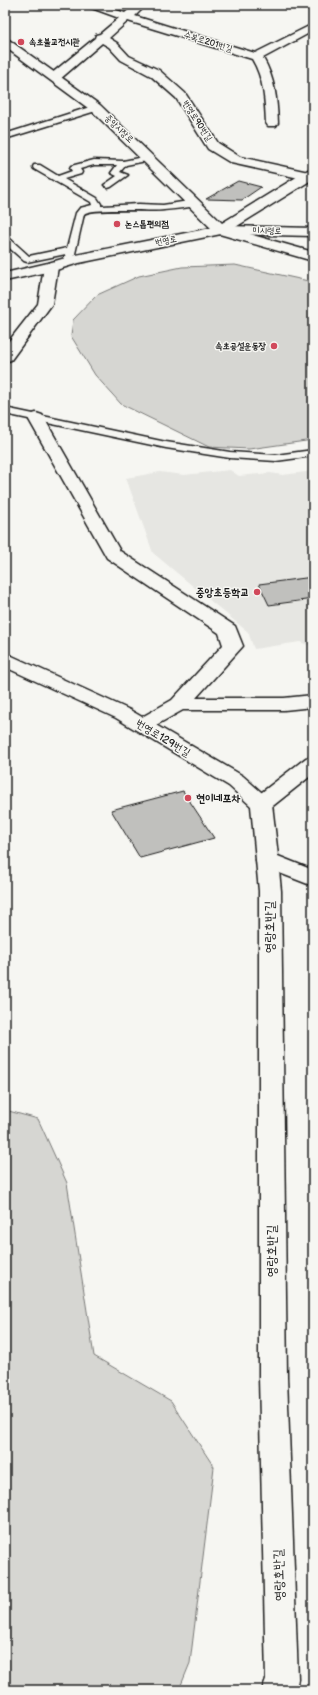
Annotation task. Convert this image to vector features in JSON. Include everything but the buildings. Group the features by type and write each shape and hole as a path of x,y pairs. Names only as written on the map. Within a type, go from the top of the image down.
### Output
{"street":[{"name":"수복로201번길","path":"93,5 126,17 256,57"},
{"path":"55,77 100,37 140,5"},
{"path":"272,123 270,86 264,68 256,57 313,27"},
{"name":"번영로90번길","path":"100,37 113,45 125,58 155,73 181,96 213,146 236,160 310,174"},
{"name":"중앙시장로","path":"5,42 96,108 222,230"},
{"name":"번영로","path":"5,277 52,267 69,256 222,230 310,174"},
{"path":"222,230 313,257"},
{"name":"미시령로","path":"222,230 313,232"},
{"path":"5,356 45,304 52,267"},
{"path":"36,418 114,554 228,630 233,646 179,704 142,725"},
{"name":"번영로129번길","path":"5,660 123,714 236,781 261,804"},
{"path":"179,704 284,704 313,701"},
{"path":"313,763 261,804 267,860 313,878"},
{"name":"영랑호반길","path":"267,860 270,891 273,1377 282,1678 279,1690"}],"lane":[{"path":"5,137 96,108"},
{"path":"57,179 78,172 74,168 94,162 123,163 148,158"},
{"path":"108,185 124,175 115,173 123,163"},
{"path":"37,167 94,200 97,204 96,207"},
{"path":"5,239 27,259 69,256 80,213 83,210 96,207 102,209 139,207 163,208 195,204"},
{"path":"5,411 166,445 230,455 276,458 313,453"}],"shaded area":[{"path":"235,265 313,282 313,440 249,449 209,447 121,404 95,375 71,336 73,320 97,295 139,276 182,267"},
{"name":"중앙초등학교","path":"230,470 239,476 270,473 283,475 313,471 313,647 300,642 254,649 248,632 153,553 126,478 160,472 184,475"},
{"path":"5,1110 38,1119 67,1183 94,1356 171,1401 214,1467 190,1663 179,1690 5,1690"}],"place":[{"name":"속초불교전시관","path":"21,42"},
{"name":"논스톱편의점","path":"117,224"},
{"name":"속초공설운동장","path":"274,346"},
{"name":"중앙초등학교","path":"257,592"},
{"name":"현이네포차","path":"188,798"}]}
